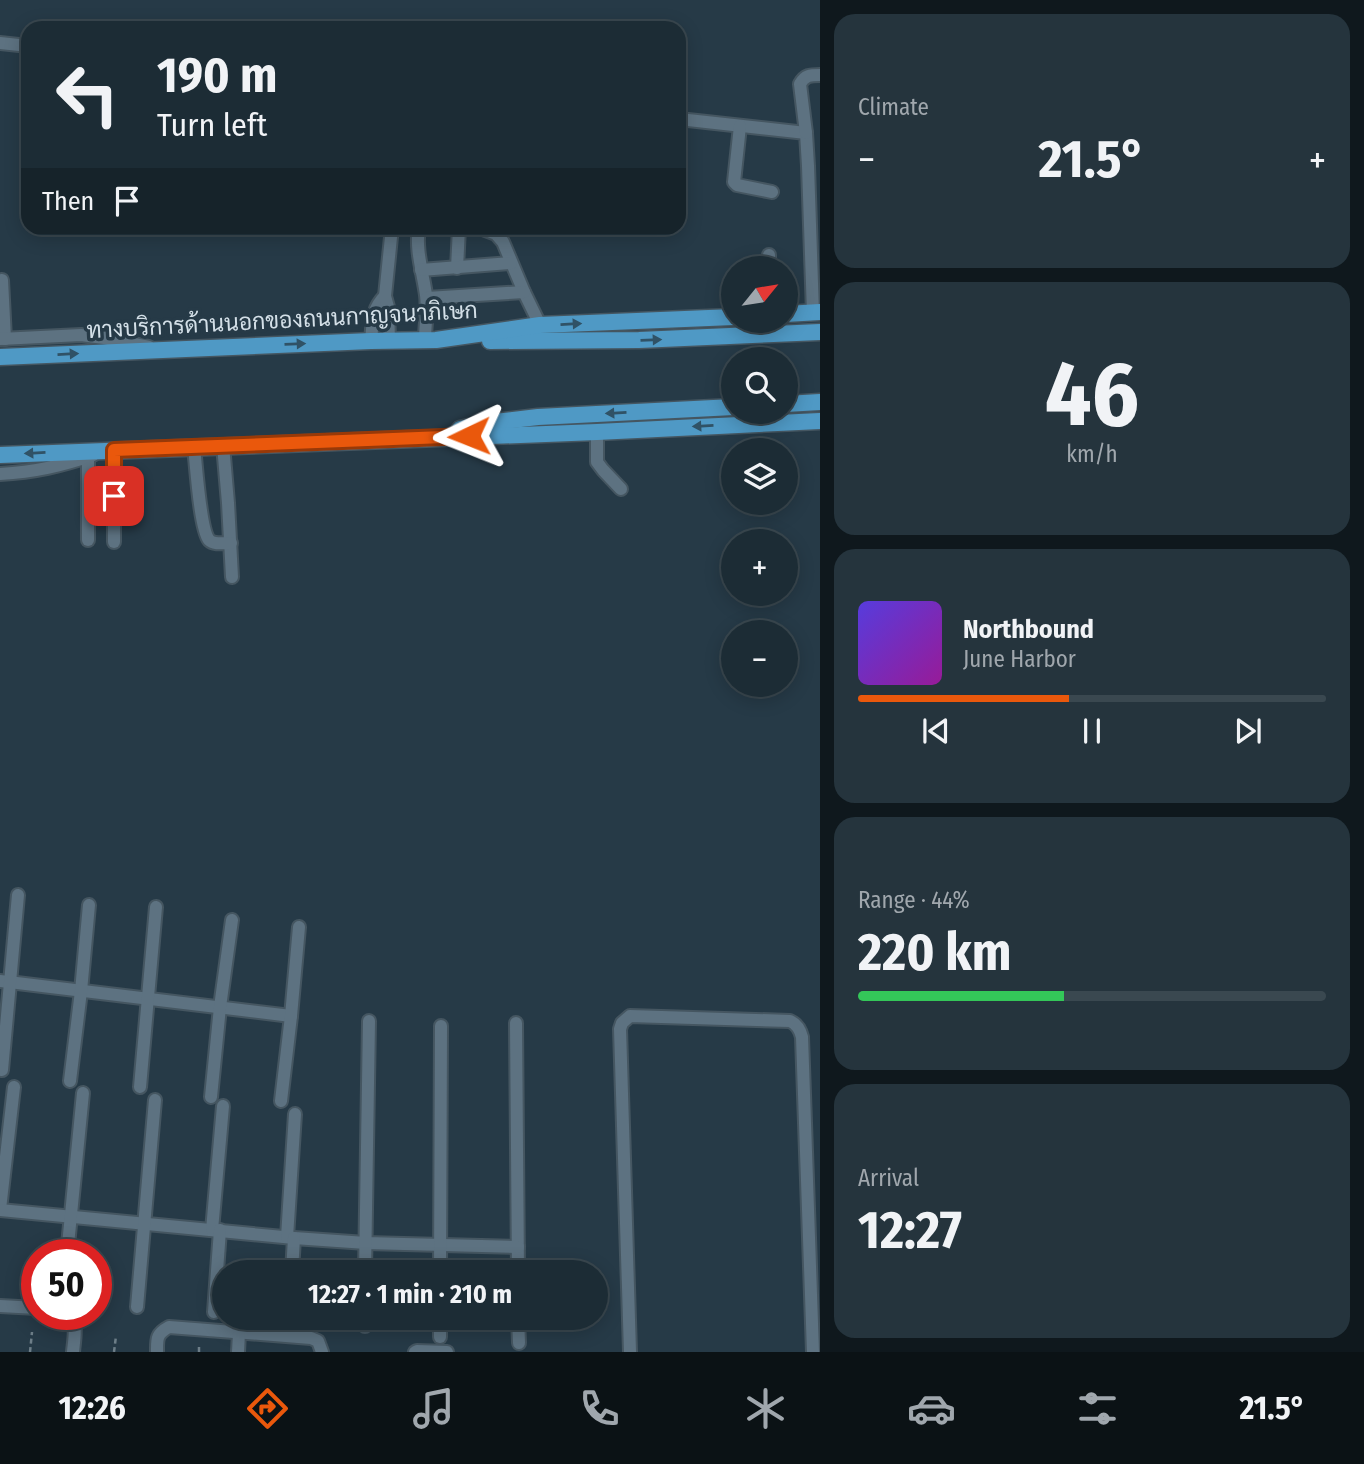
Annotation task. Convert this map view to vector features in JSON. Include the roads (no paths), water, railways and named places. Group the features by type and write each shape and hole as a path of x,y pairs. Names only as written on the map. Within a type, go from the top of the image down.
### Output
{"main road":[{"path":"798,313 816,312"},
{"name":"ทางบริการด้านนอกของถนนกาญจนาภิเษก","path":"0,357 431,340 540,325 721,317"},
{"path":"431,340 639,340 820,332"},
{"path":"798,403 820,402"},
{"path":"417,438 486,423 538,417 721,408"},
{"path":"0,455 820,421"}],"street":[{"path":"0,43 21,45"},
{"path":"816,312 806,133 800,84 803,78 809,75 820,75"},
{"path":"686,120 806,133"},
{"path":"740,127 734,182 737,186 772,192"},
{"path":"389,341 385,296 391,235"},
{"path":"418,235 431,340"},
{"path":"457,268 459,235"},
{"path":"497,235 503,242 540,325"},
{"path":"421,270 511,263"},
{"path":"2,280 3,339 81,335 160,349"},
{"path":"426,298 524,292"},
{"path":"371,341 375,310 385,296"},
{"path":"597,432 597,462 621,489"},
{"path":"223,445 232,577"},
{"path":"194,447 203,520 209,540 214,543 231,542"},
{"path":"0,474 46,469 110,450 114,542"},
{"path":"88,456 88,541"},
{"path":"2,1070 4,982 18,895"},
{"path":"70,1081 89,905"},
{"path":"140,1087 156,907"},
{"path":"211,1097 232,920"},
{"path":"281,1101 299,927"},
{"path":"4,982 291,1016"},
{"path":"630,1352 620,1029 630,1016 790,1021 800,1030 813,1352"},
{"path":"365,1260 369,1021"},
{"path":"516,1023 518,1260"},
{"path":"440,1260 441,1027"},
{"path":"14,1087 0,1209 290,1238 518,1247"},
{"path":"69,1239 83,1093"},
{"path":"137,1307 155,1100"},
{"path":"215,1260 223,1106"},
{"path":"291,1260 295,1114"},
{"path":"0,1306 21,1307"},
{"path":"157,1352 161,1331 169,1327 311,1338 318,1341 322,1352"},
{"path":"73,1352 75,1330"},
{"path":"440,1330 440,1337"},
{"path":"518,1330 519,1343"},
{"path":"238,1352 239,1333"},
{"path":"415,1352 447,1352"}]}
